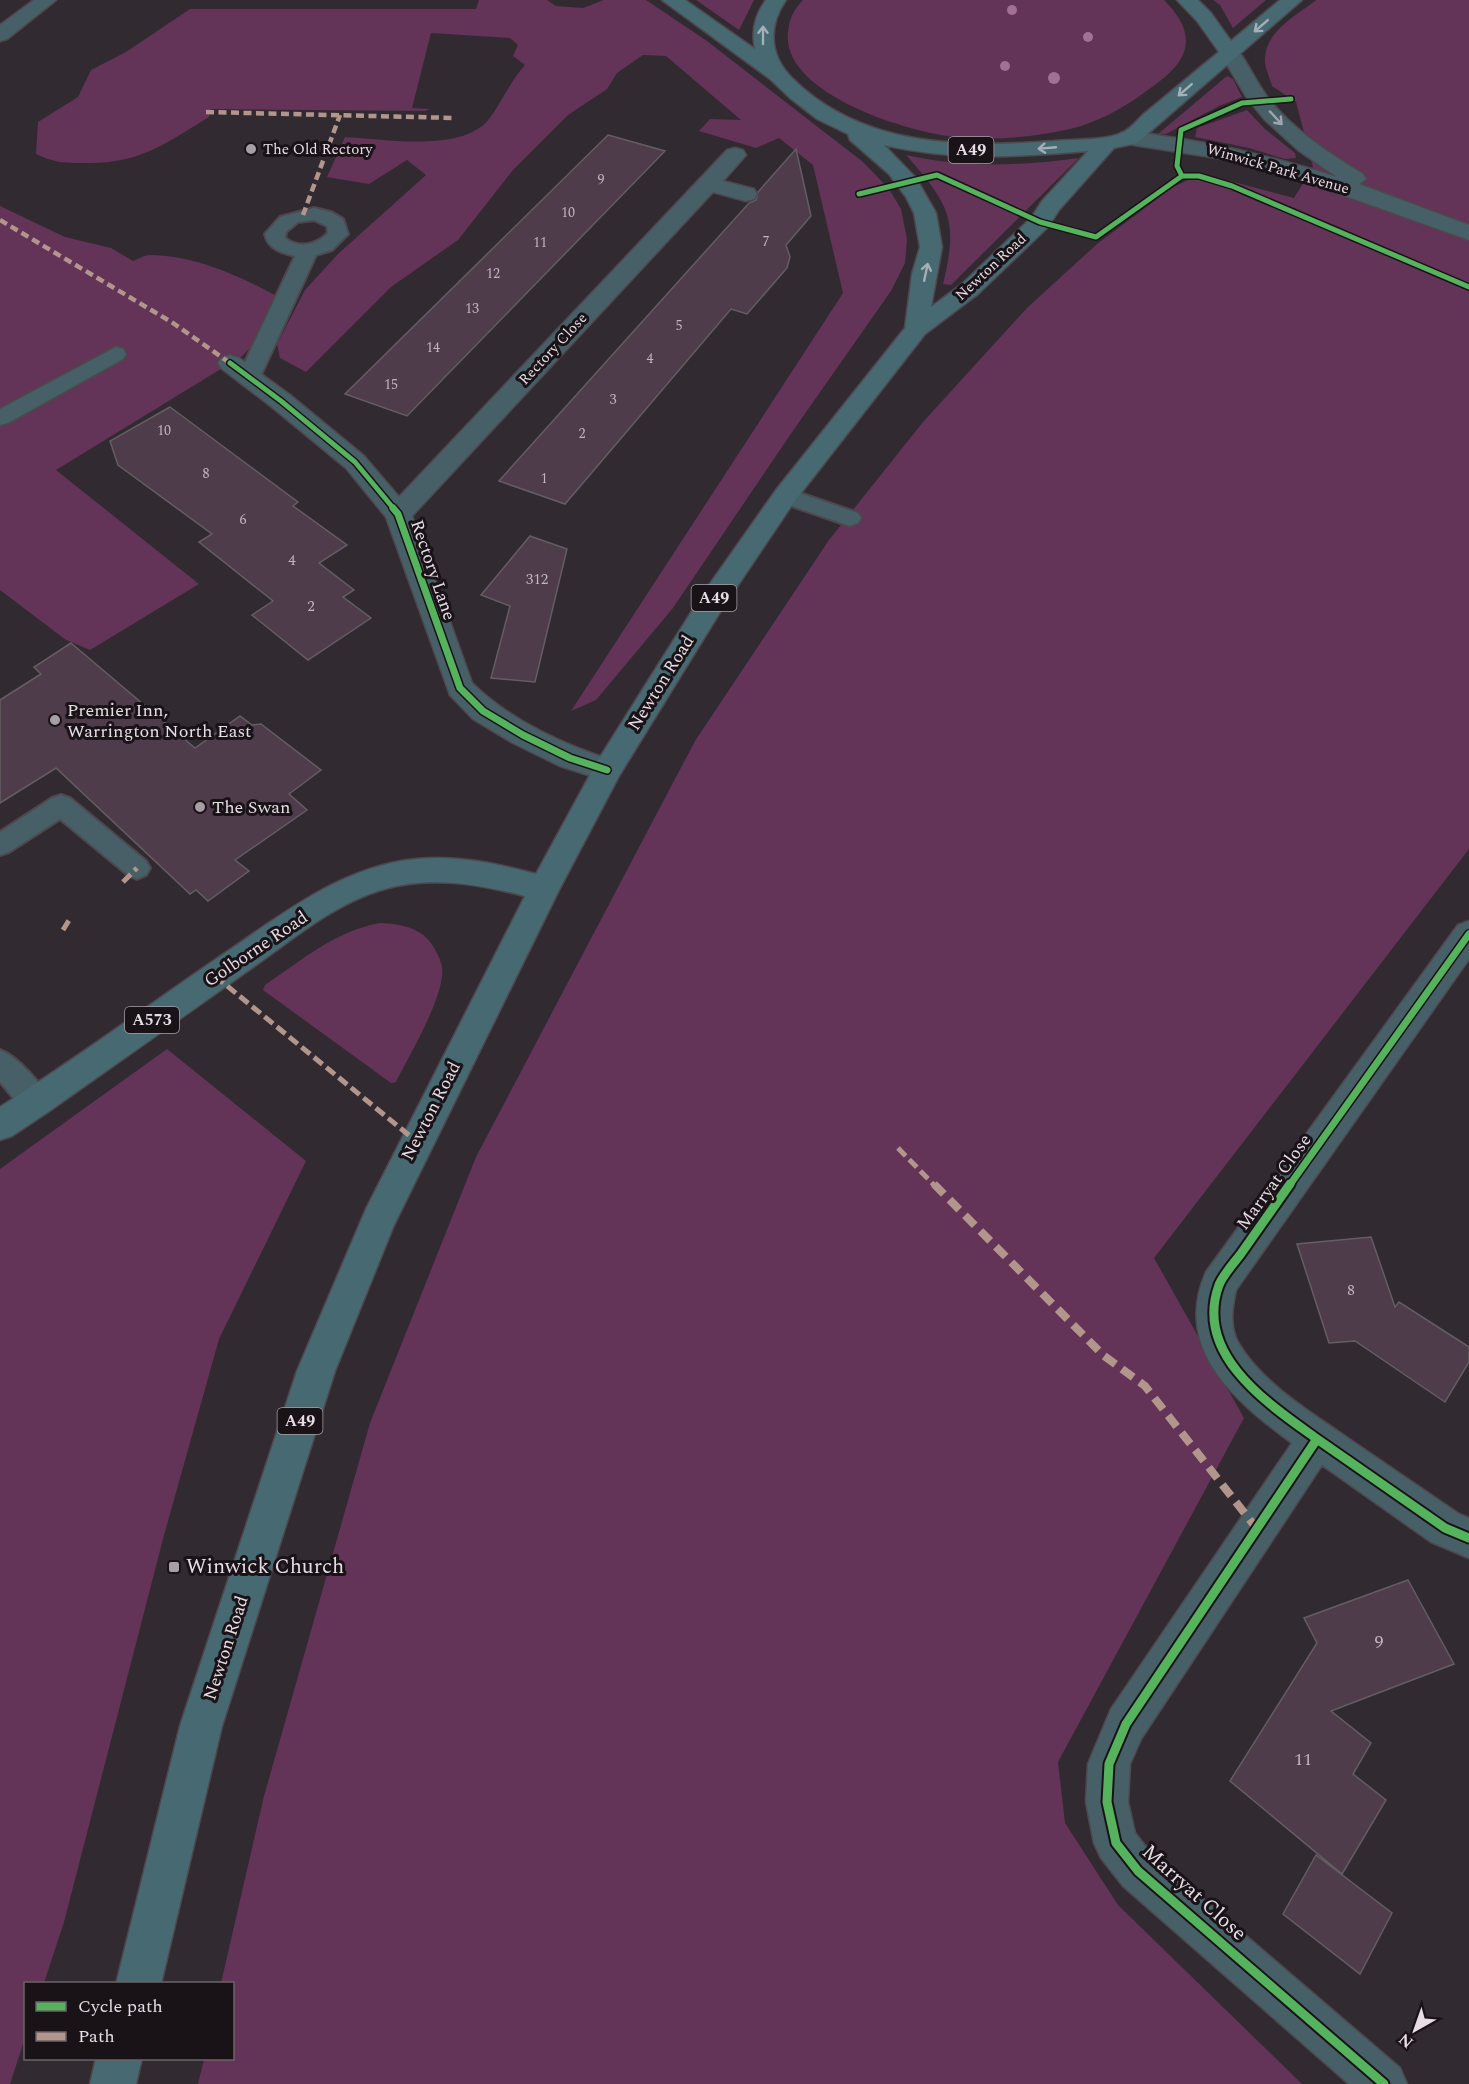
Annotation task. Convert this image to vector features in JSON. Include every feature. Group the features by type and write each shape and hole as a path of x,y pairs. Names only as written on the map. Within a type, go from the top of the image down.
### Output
{"main road":[{"name":"A49","path":"672,0 780,76 806,101 839,121 890,162 908,182 924,210 930,230 931,249 924,274 917,329"},
{"name":"A49","path":"776,0 768,12 762,38 765,53 780,76"},
{"path":"1187,0 1204,17 1230,53"},
{"name":"A49","path":"839,121 881,137 953,150 1023,150 1106,144 1129,138 1292,0"},
{"name":"Newton Road","path":"138,1982 201,1726 316,1371 378,1220 544,889 607,770 712,602 785,496 917,329 970,289 1032,229 1106,144"},
{"name":"Golborne Road","path":"0,1125 304,916 352,888 400,873 432,869 465,869 490,873 544,889"},
{"path":"113,2084 119,2060"}],"street":[{"path":"0,35 46,0"},
{"name":"Winwick Park Avenue","path":"1230,53 1261,102 1281,124 1337,168 1389,201"},
{"name":"Winwick Park Avenue","path":"1129,138 1179,143 1225,153 1389,201 1469,233"},
{"name":"Rectory Close","path":"398,514 735,155"},
{"path":"708,184 746,194"},
{"name":"Rectory Lane","path":"240,370 355,462 398,514 460,688 483,711 523,735 570,758 607,770"},
{"name":"Marryat Close","path":"1469,934 1219,1284 1213,1301 1215,1329 1230,1364 1255,1393 1445,1528 1469,1538"},
{"name":"Marryat Close","path":"1317,1439 1126,1724 1109,1764 1107,1802 1116,1843 1138,1871 1384,2084"}],"lane":[{"path":"240,370 309,250"},
{"path":"0,418 116,354"},
{"path":"785,496 850,518"},
{"path":"0,844 61,805 137,868"},
{"path":"0,1062 36,1102"}],"shaded area":[{"path":"479,0 547,0 556,6 583,8 604,0 646,0 707,41 863,162 889,189 901,209 907,239 905,263 891,291 673,608 596,700 571,711 843,293 813,165 779,138 756,148 699,131 710,119 741,120 666,56 643,55 617,73 607,89 568,115 513,170 458,240 391,287 306,372 280,358 277,344 305,290 338,254 426,175 407,160 369,184 327,177 345,137 421,142 461,136 477,130 489,119 525,65 513,56 518,45 510,38 431,33 412,108 430,109 425,111 210,109 209,117 179,136 151,150 121,160 65,163 36,154 38,122 78,97 91,70 126,52 190,9 476,9"},
{"path":"696,0 754,0 739,30"},
{"path":"803,0 1164,0 1184,29 1185,48 1182,58 1165,77 1132,101 1084,125 1055,132 1009,138 948,136 903,126 875,116 823,90 804,73 791,53 788,32 792,14"},
{"path":"1213,0 1266,0 1233,28 1220,5"},
{"path":"1316,0 1469,0 1469,849 1154,1258 1244,1418 1058,1762 1065,1823 1118,1905 1302,2084 198,2084 204,2060 234,2060 234,1982 221,1982 264,1796 370,1423 476,1157 695,741 829,540 923,422 1027,308 1097,244 1173,187 1190,179 1230,181 1294,198 1313,167 1296,102 1272,86 1265,63 1269,42 1291,19"},
{"path":"1227,76 1233,79 1242,97 1219,106 1166,134 1158,134"},
{"path":"1247,110 1265,129 1295,153 1296,158 1285,159 1249,148 1195,137 1197,128"},
{"path":"906,155 971,164 1036,163 1079,158 951,285 943,284 950,243 947,214 932,187"},
{"path":"0,206 65,237 111,248 133,261 150,255 201,263 250,282 280,298 256,342 242,356 56,470 199,584 90,650 66,640 0,590"},
{"path":"380,923 403,926 423,935 433,946 442,967 442,979 433,1008 396,1082 391,1083 263,990 265,985 334,940"},
{"path":"167,1049 306,1161 219,1339 163,1539 64,1922 44,1982 24,1982 24,2041 10,2084 0,2084 0,1169"}],"building":[{"path":"608,135 665,151 407,416 345,394"},
{"path":"796,149 811,216 786,245 790,257 787,268 747,314 731,309 565,504 499,481 749,203 756,200 758,192"},
{"path":"170,407 298,502 293,506 347,545 319,563 354,590 343,597 371,618 308,660 252,615 273,601 199,542 212,534 118,465 110,441"},
{"path":"530,536 567,549 535,682 491,678 510,606 481,595"},
{"path":"71,643 195,748 240,716 252,725 261,724 321,770 289,794 307,810 235,860 249,871 208,901 196,890 190,894 56,768 0,803 0,700 41,674 34,667"},
{"path":"1371,1237 1395,1307 1399,1302 1469,1347 1469,1362 1445,1402 1355,1341 1329,1343 1297,1244"},
{"path":"1408,1580 1454,1664 1331,1711 1371,1743 1353,1774 1386,1800 1342,1874 1230,1781 1317,1643 1304,1618"},
{"path":"1316,1855 1392,1913 1360,1974 1283,1914"}],"marked path":[{"path":"206,112 455,118"},
{"path":"303,215 340,115"},
{"path":"0,220 173,323 230,363"},
{"path":"123,882 137,868"},
{"path":"63,930 71,917"},
{"path":"215,976 416,1141"},
{"path":"898,1148 1103,1355 1145,1386 1257,1529"}],"cycle path":[{"path":"1182,176 1177,166 1181,130 1242,103 1291,99"},
{"path":"859,194 937,175 1040,222 1096,237 1182,176 1199,176 1232,186 1469,287"},
{"path":"230,363 281,401 355,462 398,514 460,688 483,711 523,735 570,758 607,770"},
{"path":"1317,1439 1257,1393 1225,1355 1216,1334 1213,1310 1219,1284 1469,934"},
{"path":"1384,2084 1138,1871 1116,1843 1107,1802 1109,1764 1126,1724 1317,1439 1445,1528 1469,1538"}],"place":[{"name":"The Old Rectory","path":"251,149"},
{"name":"Premier Inn, Warrington North East","path":"55,720"},
{"name":"The Swan","path":"200,807"},
{"name":"Winwick Church","path":"174,1567"}]}
